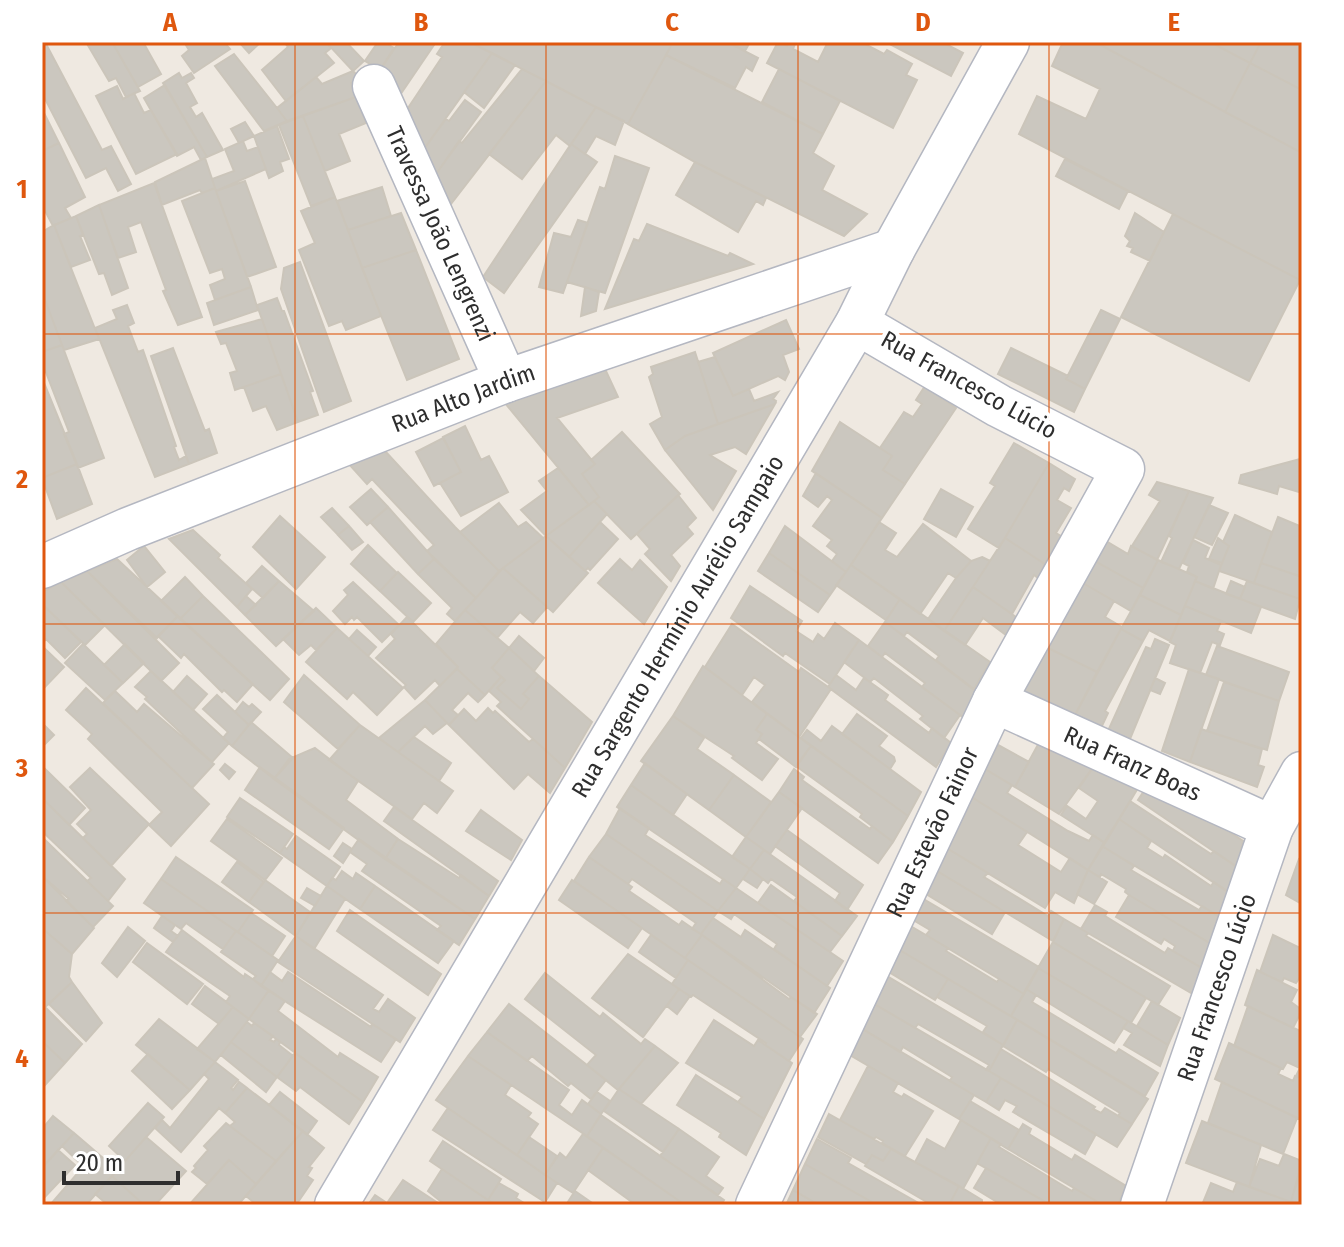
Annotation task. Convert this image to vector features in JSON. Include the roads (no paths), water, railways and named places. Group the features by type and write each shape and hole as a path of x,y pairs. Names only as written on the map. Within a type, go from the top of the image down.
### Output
{"street":[{"name":"Rua Sargento Hermínio Aurélio Sampaio","path":"336,1205 857,323 893,250 1008,42"},
{"name":"Travessa João Lengrenzi","path":"374,86 506,381"},
{"name":"Rua Alto Jardim","path":"42,567 128,529 506,381 893,250"},
{"name":"Rua Francesco Lúcio","path":"857,323 999,406 1123,469"},
{"name":"Rua Estevão Fainor","path":"757,1205 994,701 1123,469"},
{"name":"Rua Franz Boas","path":"994,701 1272,827"},
{"name":"Rua Francesco Lúcio","path":"1142,1205 1272,827 1302,773"}]}
